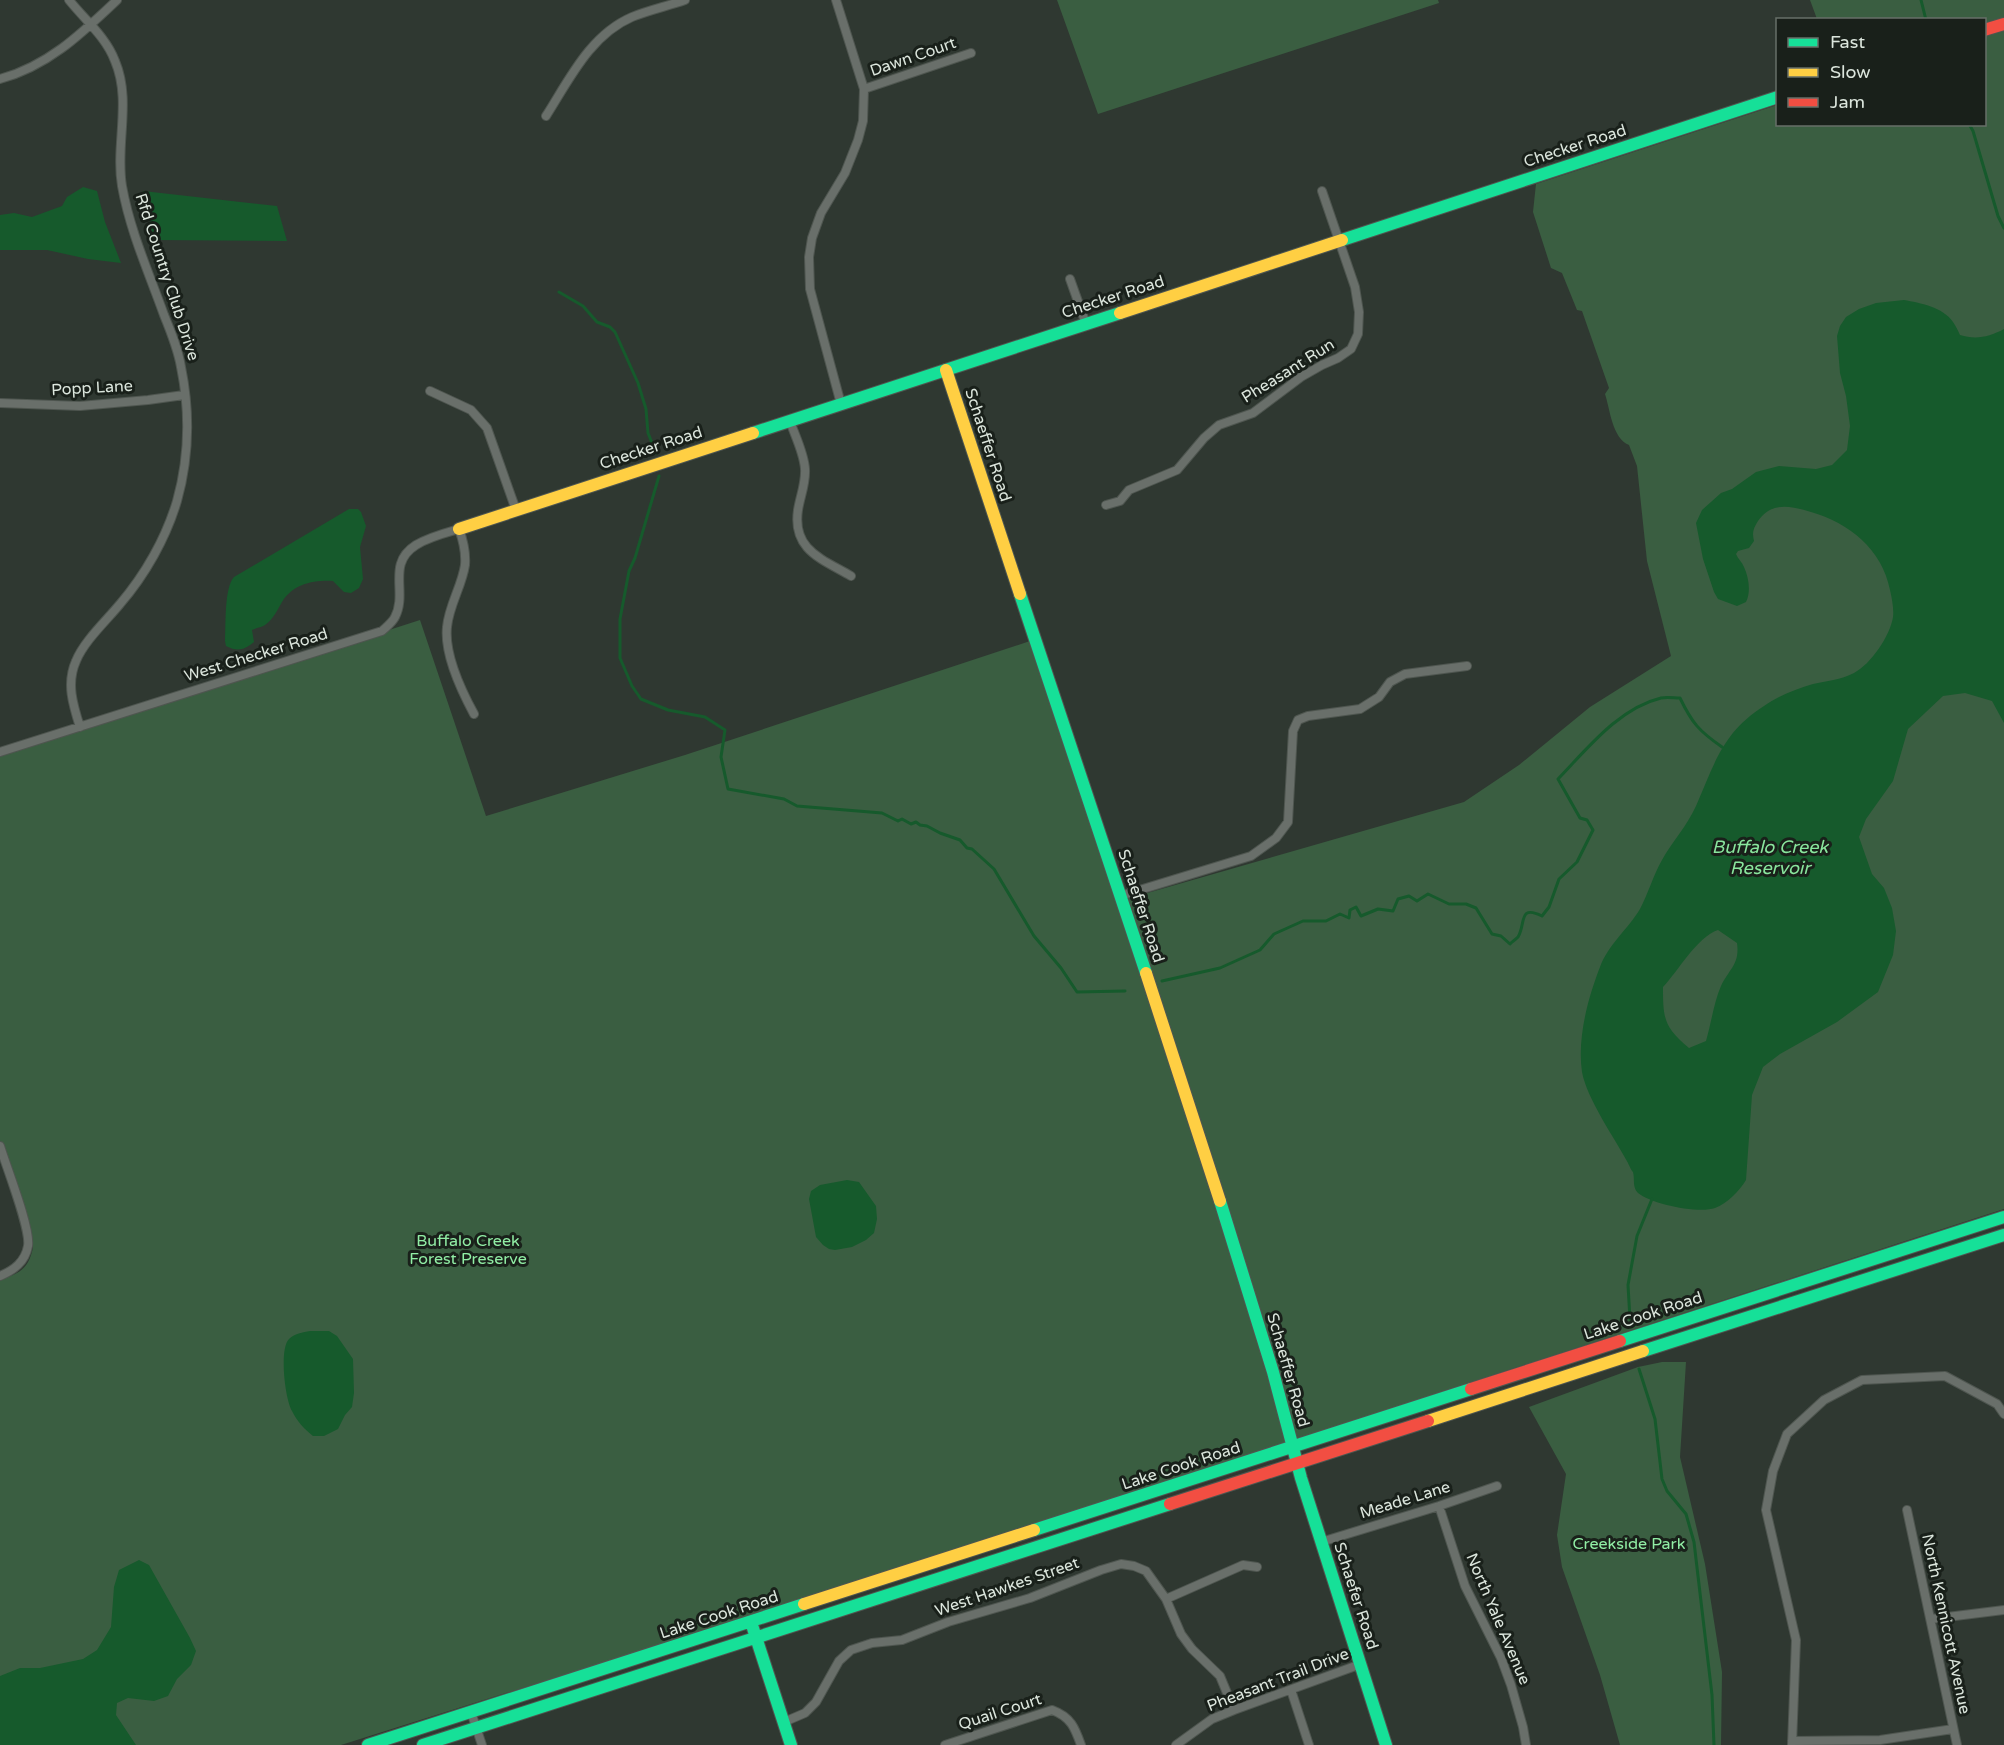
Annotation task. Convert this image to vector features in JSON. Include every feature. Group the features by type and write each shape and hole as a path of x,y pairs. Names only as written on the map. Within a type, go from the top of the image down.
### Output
{"main road":[{"path":"1986,29 2004,24"},
{"name":"Checker Road","path":"459,529 1776,98"},
{"name":"Schaeffer Road","path":"946,370 1198,1130 1273,1372 1295,1456"},
{"name":"Lake Cook Road","path":"423,1745 756,1639 2004,1217"},
{"name":"Lake Cook Road","path":"368,1745 751,1622 1295,1456 2004,1235"},
{"name":"Schaefer Road","path":"1295,1456 1386,1745"},
{"path":"751,1622 791,1745"}],"street":[{"name":"Rfd Country Club Drive","path":"69,0 105,40 120,75 123,93 119,147 125,203 131,227 181,366 187,417 185,456 177,501 169,524 145,571 76,661 71,687 72,703 80,727"},
{"path":"0,79 24,71 62,49 117,0"},
{"path":"546,117 581,59 603,36 631,18 685,0"},
{"path":"836,0 864,89 863,121 845,173 821,213 812,238 809,257 810,289 842,404"},
{"name":"Dawn Court","path":"864,89 971,53"},
{"name":"Pheasant Run","path":"1106,505 1120,501 1129,490 1177,470 1204,438 1219,425 1253,413 1301,377 1351,349 1358,334 1359,312 1355,288 1322,191"},
{"path":"1070,279 1086,324"},
{"path":"430,391 471,410 487,428 516,510"},
{"name":"Popp Lane","path":"0,403 80,406 184,395"},
{"path":"790,420 805,469 798,511 799,535 803,544 817,556 851,576"},
{"path":"459,529 464,546 465,564 448,616 446,639 463,694 474,714"},
{"name":"West Checker Road","path":"0,752 382,631 396,616 399,602 399,566 407,552 425,540 459,529"},
{"path":"1120,896 1251,856 1276,838 1288,822 1293,731 1298,720 1308,716 1360,709 1378,697 1390,682 1405,674 1467,666"},
{"path":"0,1146 26,1227 28,1245 18,1266 0,1275"},
{"path":"1953,1729 1880,1740 1792,1743 1796,1640 1766,1510 1773,1471 1786,1434 1824,1400 1862,1380 1945,1376 1997,1404 2004,1414"},
{"name":"Meade Lane","path":"1321,1542 1497,1486"},
{"name":"North Yale Avenue","path":"1439,1506 1465,1586 1501,1658 1511,1684 1526,1745"},
{"name":"North Kennicott Avenue","path":"1906,1510 1957,1745"},
{"name":"West Hawkes Street","path":"784,1722 805,1713 816,1702 839,1661 851,1650 872,1643 903,1640 948,1622 1029,1598 1121,1564 1146,1571 1166,1599 1181,1634 1192,1649 1220,1676 1234,1710"},
{"path":"1166,1599 1243,1566 1257,1566"},
{"path":"1930,1619 2004,1610"},
{"name":"Pheasant Trail Drive","path":"1176,1745 1212,1719 1361,1664"},
{"path":"1291,1690 1309,1745"},
{"name":"Quail Court","path":"945,1745 1052,1710 1063,1715 1075,1727 1081,1745"},
{"path":"471,1712 482,1745"}],"green space":[{"path":"1057,0 1438,0 1439,3 1098,114"},
{"name":"Buffalo Creek Forest Preserve","path":"1810,0 2004,0 2004,1209 773,1609 341,1745 0,1745 0,1280 23,1269 33,1247 0,1147 0,752 162,703 420,620 486,816 685,755 1030,641 1116,902 1464,802 1519,765 1590,707 1671,656 1647,561 1637,466 1629,445 1619,436 1612,422 1605,394 1609,388 1582,311 1577,310 1562,273 1551,268 1533,212 1536,184 1776,105 1776,126 1986,126 1986,18 1817,18"},
{"name":"Creekside Park","path":"1662,1362 1686,1362 1680,1457 1705,1564 1722,1672 1721,1745 1620,1745 1600,1675 1562,1567 1557,1535 1566,1474 1529,1407 1638,1367"}],"water":[{"path":"83,187 97,191 105,222 121,263 47,250 0,250 0,215 14,213 32,217 62,206 67,197"},
{"path":"143,191 277,206 287,241 154,240"},
{"name":"Buffalo Creek Reservoir","path":"1904,300 1931,306 1949,317 1960,335 1966,337 1982,337 2004,329 2004,723 1992,701 1965,693 1943,696 1908,729 1893,781 1866,819 1859,837 1872,874 1884,888 1892,908 1896,931 1893,955 1878,992 1837,1022 1780,1054 1763,1067 1752,1095 1746,1180 1737,1192 1724,1203 1708,1210 1675,1207 1653,1201 1636,1191 1633,1172 1589,1094 1582,1072 1581,1059 1585,1018 1591,992 1604,959 1640,909 1659,866 1692,813 1721,750 1729,738 1750,716 1775,699 1813,684 1844,677 1860,669 1873,656 1888,632 1893,611 1886,575 1872,550 1851,531 1838,523 1796,508 1782,507 1769,510 1758,521 1753,533 1754,541 1749,548 1738,551 1736,554 1746,571 1749,589 1746,602 1737,606 1718,599 1714,592 1703,559 1696,523 1702,510 1721,493 1732,489 1756,472 1779,466 1816,469 1832,465 1847,450 1850,426 1840,373 1837,336 1846,317 1876,303","holes":["1718,930 1737,943 1737,956 1719,992 1706,1041 1689,1048 1674,1034 1667,1022 1663,987 1703,939 1710,934"]},
{"path":"349,509 358,509 361,512 366,526 360,547 363,579 359,588 351,593 344,592 333,581 304,584 287,596 268,623 252,630 254,642 241,649 226,646 227,598 234,577"},
{"path":"847,1180 859,1182 876,1206 877,1219 874,1233 852,1247 829,1249 816,1237 809,1199 811,1191 820,1185"},
{"path":"310,1331 329,1331 337,1336 353,1359 352,1407 338,1429 324,1436 313,1436 298,1421 289,1405 285,1386 286,1344 293,1336"},
{"path":"139,1560 149,1565 196,1651 191,1665 177,1679 168,1696 154,1701 128,1698 117,1703 116,1715 136,1745 0,1745 0,1676 20,1668 40,1668 83,1659 97,1650 111,1627 114,1587 119,1570"}],"waterway":[{"path":"1921,0 1926,18"},
{"path":"1970,126 1998,216 2004,228"},
{"path":"559,292 583,306 597,322 610,327 615,332 638,383 646,409 648,433 656,453"},
{"path":"659,476 635,558 629,571 620,619 620,658 632,686 641,699 668,710 705,717 725,730 721,757 728,789 784,799 797,806 882,813 898,821 902,819 911,824 916,822 960,840 994,869 1034,936 1061,968 1077,992 1125,991"},
{"path":"1162,981 1220,968 1260,950 1274,934 1303,921 1326,921 1340,914 1349,918 1350,910 1356,907 1361,916 1378,909 1393,911 1398,899 1409,896 1417,901 1428,894 1449,904 1466,904 1476,908 1492,934 1501,936 1510,944 1518,937 1526,914 1529,912 1542,916 1549,907 1559,879 1577,862 1593,830 1587,820 1580,818 1558,779 1592,743 1618,720 1646,703 1661,698 1680,698 1697,726 1722,747"},
{"path":"1630,1319 1628,1285 1637,1236 1652,1199"},
{"path":"1639,1369 1655,1419 1662,1479 1667,1491 1686,1514 1694,1542 1712,1695 1714,1745"}],"traffic: fast":[{"path":"1342,240 1776,98"},
{"path":"753,433 1120,313"},
{"path":"1020,594 1146,973"},
{"path":"1220,1201 1273,1372 1301,1478 1386,1745"},
{"path":"1620,1341 2004,1217"},
{"path":"1643,1351 2004,1235"},
{"path":"1034,1530 1471,1389"},
{"path":"423,1745 1170,1504"},
{"path":"368,1745 804,1604"},
{"path":"751,1622 791,1745"}],"traffic: slow":[{"path":"1120,313 1342,240"},
{"path":"946,370 1020,594"},
{"path":"459,529 753,433"},
{"path":"1146,973 1220,1201"},
{"path":"1428,1421 1643,1351"},
{"path":"804,1604 1034,1530"}],"traffic: jam":[{"path":"1986,29 2004,24"},
{"path":"1471,1389 1620,1341"},
{"path":"1170,1504 1428,1421"}]}
